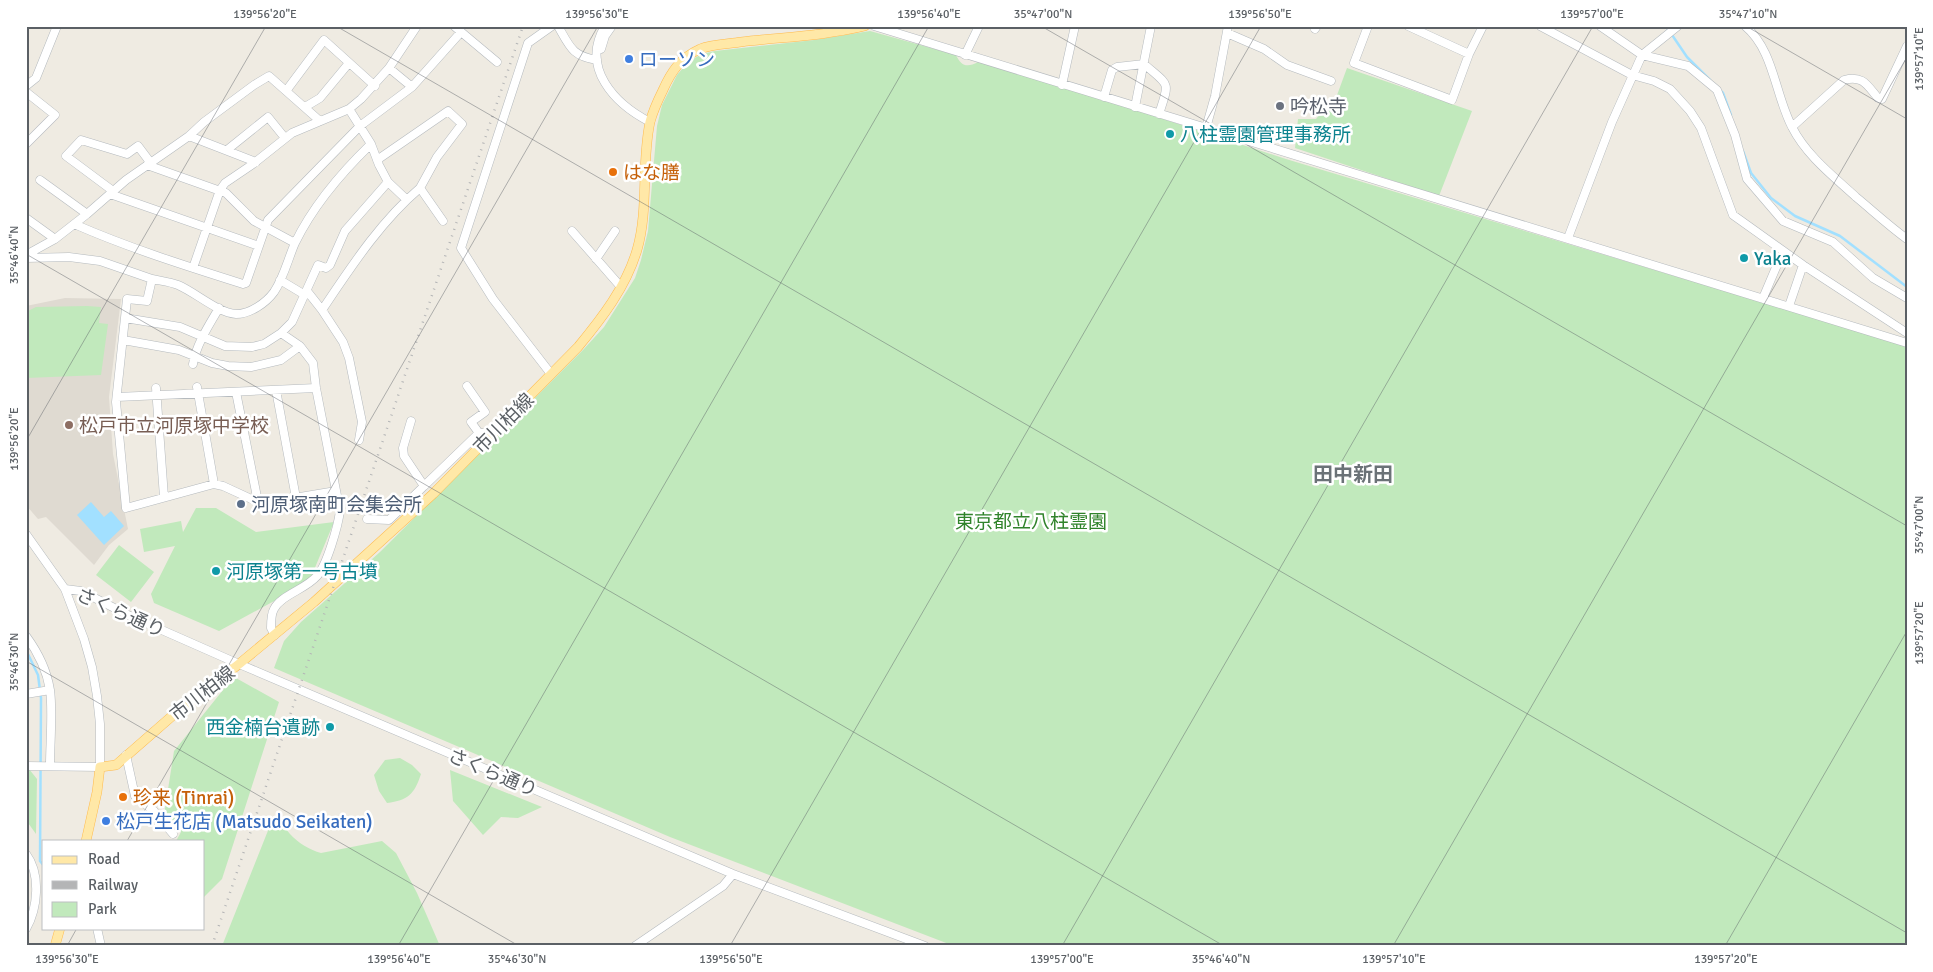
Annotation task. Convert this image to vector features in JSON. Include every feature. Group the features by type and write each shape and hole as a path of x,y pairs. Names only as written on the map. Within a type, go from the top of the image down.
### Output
{"main road":[{"name":"市川柏線","path":"100,767 116,765 179,710 275,634 393,531 433,494 578,347 598,323 621,287 637,250 643,222 650,122 660,96 675,67 686,57 701,48 847,30 865,26"},
{"path":"86,840 97,792 100,767"},
{"path":"55,946 59,930"}],"street":[{"path":"26,86 36,78 57,26"},
{"path":"193,268 220,190 225,183 256,162 292,132 349,109 374,86 389,68 417,26"},
{"path":"454,26 497,62"},
{"path":"604,26 598,42 597,60 601,77 607,88 618,100 650,122"},
{"path":"597,60 605,36 612,26"},
{"path":"874,26 1907,343"},
{"path":"965,55 979,26"},
{"path":"1062,85 1074,26"},
{"path":"1135,106 1151,26"},
{"path":"1368,26 1354,63 1452,100 1469,54 1483,26"},
{"path":"1408,26 1469,54"},
{"path":"1540,26 1632,75 1654,81 1670,89 1690,111 1701,128 1733,215 1803,265 1907,333"},
{"path":"1600,26 1642,55 1688,66 1717,90 1735,135 1747,179 1783,221 1833,242 1873,278 1907,298"},
{"path":"1568,238 1612,122 1642,55 1678,26"},
{"path":"1745,26 1758,40 1767,58 1784,110 1802,144 1885,222 1907,239"},
{"path":"551,374 492,299 461,248 528,43 557,27 575,53 597,60"},
{"path":"1206,128 1227,30 1264,49 1287,65 1332,81"},
{"path":"74,224 102,236 193,268 243,284 246,283 268,220 360,126 412,87 461,32"},
{"path":"286,91 324,40 374,86"},
{"path":"1792,127 1844,80 1854,77 1864,81 1878,98 1882,99 1907,46"},
{"path":"306,107 320,98 349,63"},
{"path":"1104,97 1112,70 1118,67 1144,64 1166,83 1168,88 1159,114"},
{"path":"389,68 412,87"},
{"path":"26,257 55,239 126,180 189,136 204,122 254,85 269,76 306,107 320,122"},
{"path":"26,92 56,115 26,144"},
{"path":"349,109 371,144 388,182 406,200"},
{"path":"322,310 380,229 406,200 420,188 437,156 462,124 448,111 377,160"},
{"path":"226,150 268,117 285,138"},
{"path":"189,136 256,162"},
{"path":"258,246 111,193 66,156 81,140 127,154 138,146 149,164 226,193 254,221 296,243"},
{"path":"26,257 69,257 100,261 148,276 152,279 177,285 219,308 235,314 250,312 273,293 296,243 315,208 348,166 371,144"},
{"path":"40,180 87,214"},
{"path":"125,318 180,327 225,346 252,348 264,344 281,333 292,322 318,265 326,268 330,265 345,231 388,182"},
{"path":"420,188 443,222"},
{"path":"26,218 55,239"},
{"path":"572,231 621,287"},
{"path":"596,259 615,231"},
{"path":"1763,298 1783,251"},
{"path":"1789,306 1803,265"},
{"path":"152,279 147,301 127,299 116,397 126,508 214,484 223,486 258,502 336,491"},
{"path":"280,280 306,293 322,310 343,342 349,358 362,422 359,440"},
{"path":"194,361 204,336 219,308"},
{"path":"275,634 271,628 275,607 307,585 319,574 339,522 340,511 316,388 314,363 300,346 281,333"},
{"path":"123,340 160,350 179,350 194,361 251,367 281,360 300,346"},
{"path":"467,386 484,412 471,422 479,433"},
{"path":"116,397 156,392 236,392 316,388"},
{"path":"276,390 296,498"},
{"path":"197,391 214,484"},
{"path":"156,392 164,497"},
{"path":"236,392 258,502"},
{"path":"411,420 403,448 404,456 424,486"},
{"path":"367,519 389,520 479,433 485,433 489,436"},
{"path":"26,534 65,589 76,616 92,667 98,696 100,767 26,766"},
{"name":"さくら通り","path":"65,589 81,591 130,616 239,664 733,874 925,946"},
{"path":"26,636 33,645 43,667 44,765"},
{"path":"26,694 44,691"},
{"path":"126,755 135,796 154,811 173,834"},
{"path":"26,854 32,862 36,874 35,898 26,929"},
{"path":"635,946 723,886 733,874"},
{"path":"97,930 101,946"}],"shaded area":[{"name":"松戸市立河原塚中学校","path":"65,298 121,299 109,397 113,454 128,529 109,545 94,565 46,517 38,519 26,505 26,306"}],"green space":[{"name":"東京都立八柱霊園","path":"870,31 956,55 960,62 965,65 978,62 1286,159 1897,343 1907,348 1907,946 954,946 670,837 274,668 284,641 301,622 380,552 604,327 635,278 641,260 648,231 657,126 662,105 677,75 689,61 702,54 715,51 814,40"},
{"path":"1347,68 1472,111 1439,196 1295,148 1298,119 1316,119 1326,106 1333,106"},
{"path":"36,307 101,307 99,323 108,324 101,375 26,378 26,312"},
{"path":"196,508 216,508 256,532 334,522 309,582 219,631 154,603 151,594 175,546 144,552 140,529 181,521 183,532"},
{"path":"119,545 154,572 131,602 96,575"},
{"path":"236,678 279,702 222,879 205,896 205,840 177,840 181,832 164,815 174,751 227,685"},
{"path":"400,758 412,765 421,774 413,792 405,798 387,803 379,791 374,775 385,760"},
{"path":"29,769 37,779 36,834 26,820 26,771"},
{"path":"450,770 542,807 518,818 501,817 483,835 453,801"},
{"path":"273,818 281,823 300,843 321,853 382,841 396,853 417,893 440,946 222,946"}],"water":[{"path":"91,502 104,517 111,511 124,526 104,545 77,515"}],"waterway":[{"path":"1664,26 1687,57 1710,80"},
{"path":"1721,91 1731,115"},
{"path":"1743,151 1751,173 1771,198 1795,216 1840,236 1907,287"},
{"path":"26,650 38,675 41,698 40,861 42,864"}],"railway":[{"path":"212,946 523,26"}],"place":[{"name":"ローソン","path":"629,59"},
{"name":"吟松寺","path":"1280,106"},
{"name":"八柱霊園管理事務所","path":"1170,134"},
{"name":"はな膳","path":"613,172"},
{"name":"Yaka","path":"1744,258"},
{"name":"松戸市立河原塚中学校","path":"69,425"},
{"name":"河原塚南町会集会所","path":"241,504"},
{"name":"河原塚第一号古墳","path":"216,571"},
{"name":"西金楠台遺跡","path":"330,727"},
{"name":"珍来 (Tinrai)","path":"123,797"},
{"name":"松戸生花店 (Matsudo Seikaten)","path":"106,821"}],"district":[{"name":"田中新田","path":"1353,474"}]}
